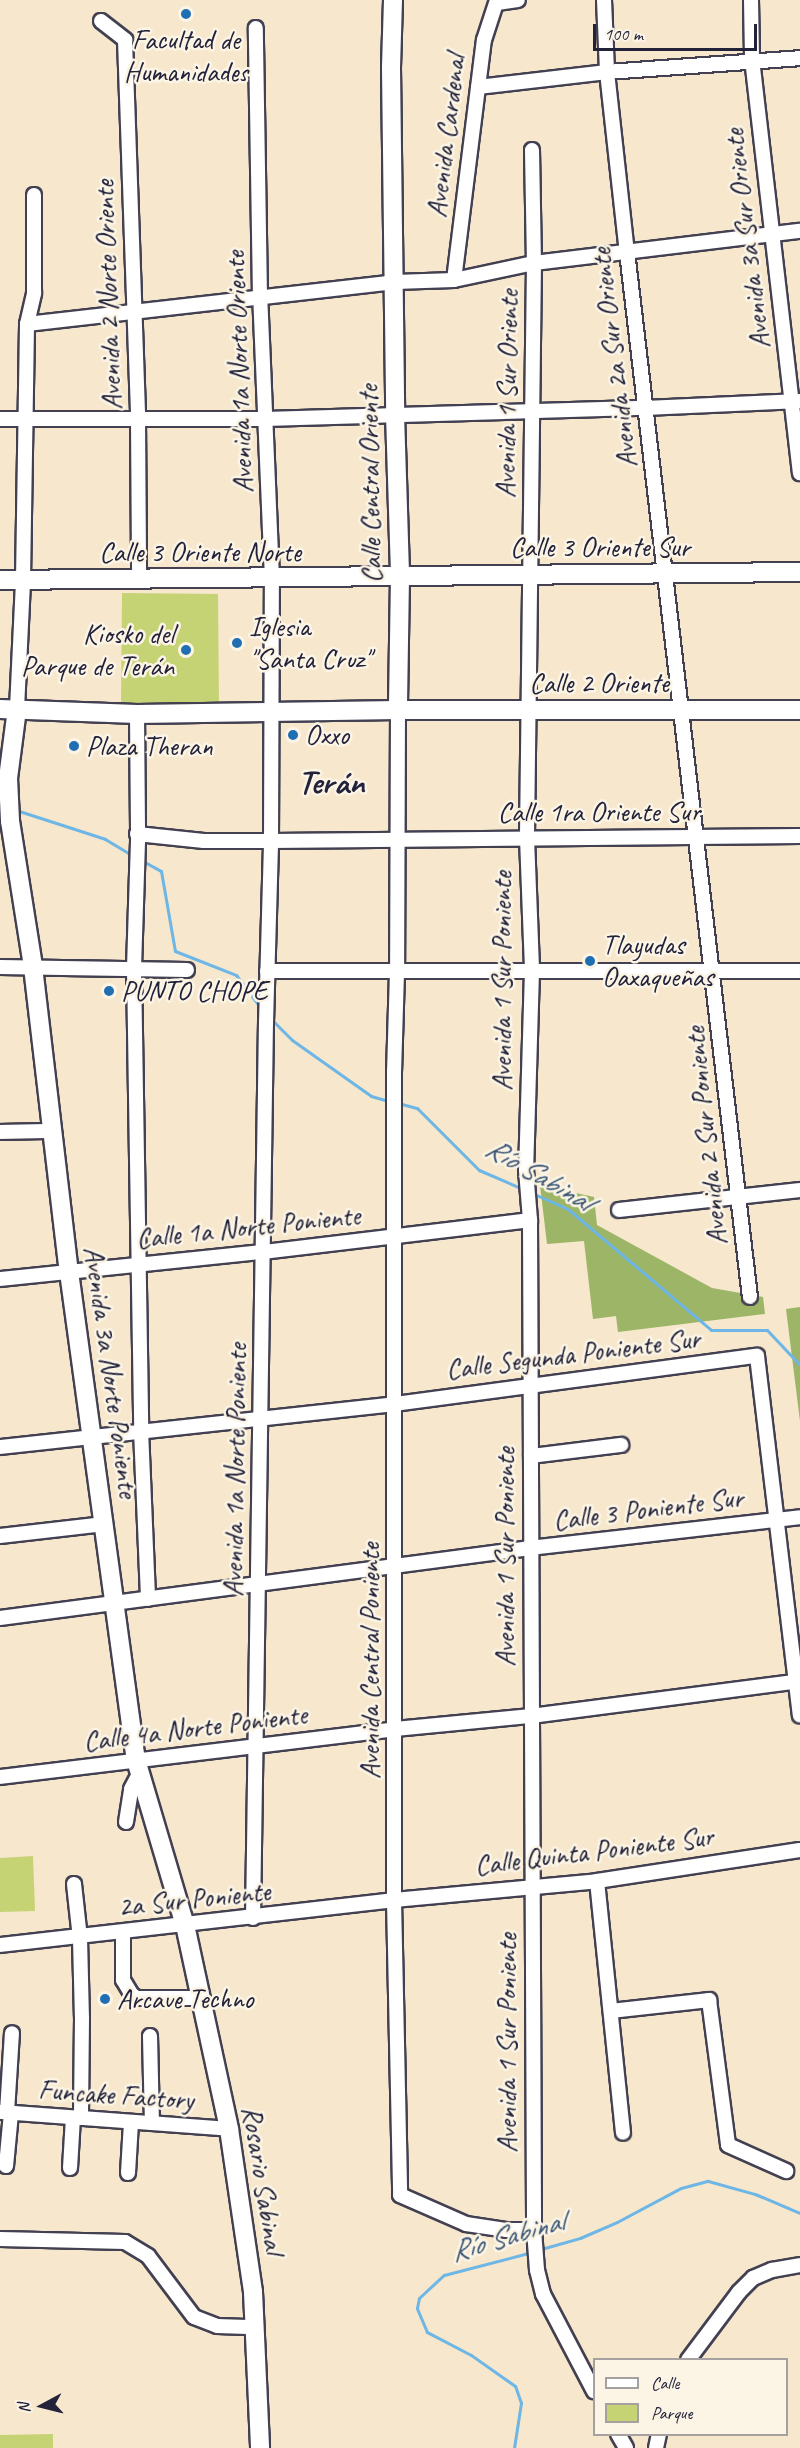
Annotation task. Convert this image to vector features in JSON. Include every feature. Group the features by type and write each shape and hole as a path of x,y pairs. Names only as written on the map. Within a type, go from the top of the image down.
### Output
{"main road":[{"path":"391,68 393,0"},
{"path":"391,68 401,0"},
{"name":"Calle Central Oriente","path":"391,68 395,414 400,577 398,710"},
{"name":"Calle 3 Oriente Sur","path":"400,577 531,573 800,572"},
{"name":"Calle 3 Oriente Norte","path":"0,580 400,577"},
{"name":"Calle 2 Oriente","path":"9,709 137,714 271,714 398,710 800,710"},
{"name":"Avenida 3a Norte Poniente","path":"9,709 10,821 33,967 69,1272 138,1766 185,1925"},
{"name":"Rosario Sabinal","path":"185,1925 229,2128 243,2211 255,2327 260,2448"}],"street":[{"path":"497,2 518,0"},
{"name":"Avenida 2a Sur Oriente","path":"604,0 607,72 666,574 694,837"},
{"name":"Avenida 3a Sur Oriente","path":"751,0 752,59 771,235 796,401 800,472"},
{"name":"Avenida Cardenal","path":"454,280 484,40 497,2"},
{"name":"Avenida 2 Norte Oriente","path":"101,21 124,40 138,419 139,578"},
{"name":"Avenida 1a Norte Oriente","path":"256,28 261,297 272,579 271,714"},
{"path":"477,87 607,72 752,59 800,58"},
{"name":"Avenida 1 Sur Oriente","path":"528,710 534,263 532,150"},
{"path":"9,709 23,580 24,420 27,324 34,293 34,195"},
{"path":"27,324 395,282 454,280 534,263 800,231"},
{"path":"0,419 265,419 645,408 796,401"},
{"name":"Calle Central Oriente","path":"394,1071 397,972 398,710"},
{"name":"Avenida 1 Sur Poniente","path":"528,710 527,838 532,971 526,1170 530,1220 534,2233 537,2270 550,2309 593,2389"},
{"path":"137,714 134,968 141,1430 148,1599"},
{"path":"271,714 272,841 267,971 713,969 800,971"},
{"name":"Calle 1ra Oriente Sur","path":"137,837 204,841 272,841 800,836"},
{"name":"Avenida 2 Sur Poniente","path":"694,837 713,969 750,1297"},
{"path":"0,967 188,970"},
{"name":"Avenida 1a Norte Poniente","path":"253,1918 260,1585 260,1418 267,971"},
{"name":"Avenida Central Poniente","path":"394,1071 394,1900 400,2195 466,2224 534,2233"},
{"path":"0,1132 52,1131"},
{"path":"619,1210 800,1190"},
{"name":"Calle 1a Norte Poniente","path":"0,1279 263,1252 530,1220"},
{"name":"Calle Segunda Poniente Sur","path":"0,1447 92,1435 395,1404 529,1384 757,1356 777,1519"},
{"path":"531,1456 621,1446"},
{"name":"Calle 3 Poniente Sur","path":"0,1618 530,1548 800,1517"},
{"path":"777,1519 798,1681 800,1715"},
{"path":"0,1536 104,1524"},
{"name":"Calle 4a Norte Poniente","path":"0,1777 138,1766 255,1747 395,1729 531,1716 798,1681"},
{"path":"126,1822 131,1789 138,1766"},
{"name":"Calle Quinta Poniente Sur","path":"394,1900 597,1881 800,1850"},
{"path":"597,1881 623,2133"},
{"path":"69,2168 77,2118 82,2018 80,1938 74,1884"},
{"name":"2a Sur Poniente","path":"0,1945 80,1938 394,1900"},
{"path":"123,1932 123,1980 132,1995 137,1998 201,1998"},
{"path":"611,2011 709,2000 728,2145 786,2171"},
{"path":"6,2166 6,2112 12,2033"},
{"path":"150,2036 152,2123"},
{"name":"Funcake Factory","path":"6,2112 229,2128"},
{"path":"128,2173 131,2122"},
{"path":"0,2239 125,2242 148,2256 194,2317 217,2326 255,2327"},
{"path":"690,2358 739,2292 753,2278 772,2270 800,2265"}],"green space":[{"path":"122,593 218,594 219,708 121,705"},
{"path":"540,1185 594,1197 597,1225 712,1288 763,1297 765,1314 618,1332 616,1316 593,1319 584,1241 547,1244"},
{"path":"800,1307 800,1421 786,1309"},
{"path":"33,1856 35,1911 0,1912 0,1858"},
{"path":"53,2434 53,2448 0,2448 0,2435"}],"waterway":[{"name":"Río Sabinal","path":"16,810 105,839 132,855"},
{"name":"Río Sabinal","path":"141,860 161,871 175,951 236,975 263,1011"},
{"name":"Río Sabinal","path":"272,1020 292,1040 371,1096 389,1101"},
{"name":"Río Sabinal","path":"398,1103 417,1108 479,1170 523,1189"},
{"name":"Río Sabinal","path":"532,1193 568,1209 711,1330 767,1330 800,1365"},
{"name":"Río Sabinal","path":"541,2249 580,2238 617,2222 681,2188 708,2181 755,2194 800,2213"},
{"name":"Río Sabinal","path":"514,2448 521,2403 515,2386 471,2355 427,2332 417,2308 419,2298 444,2275 532,2252"}],"place":[{"name":"Facultad de Humanidades","path":"186,14"},
{"name":"Iglesia \"Santa Cruz\"","path":"237,643"},
{"name":"Kiosko del Parque de Terán","path":"186,650"},
{"name":"Oxxo","path":"293,735"},
{"name":"Plaza Theran","path":"74,746"},
{"name":"Tlayudas Oaxaqueñas","path":"590,961"},
{"name":"PUNTO CHOPE","path":"109,991"},
{"name":"Arcave Techno","path":"105,1999"}],"district":[{"name":"Terán","path":"331,782"}]}
